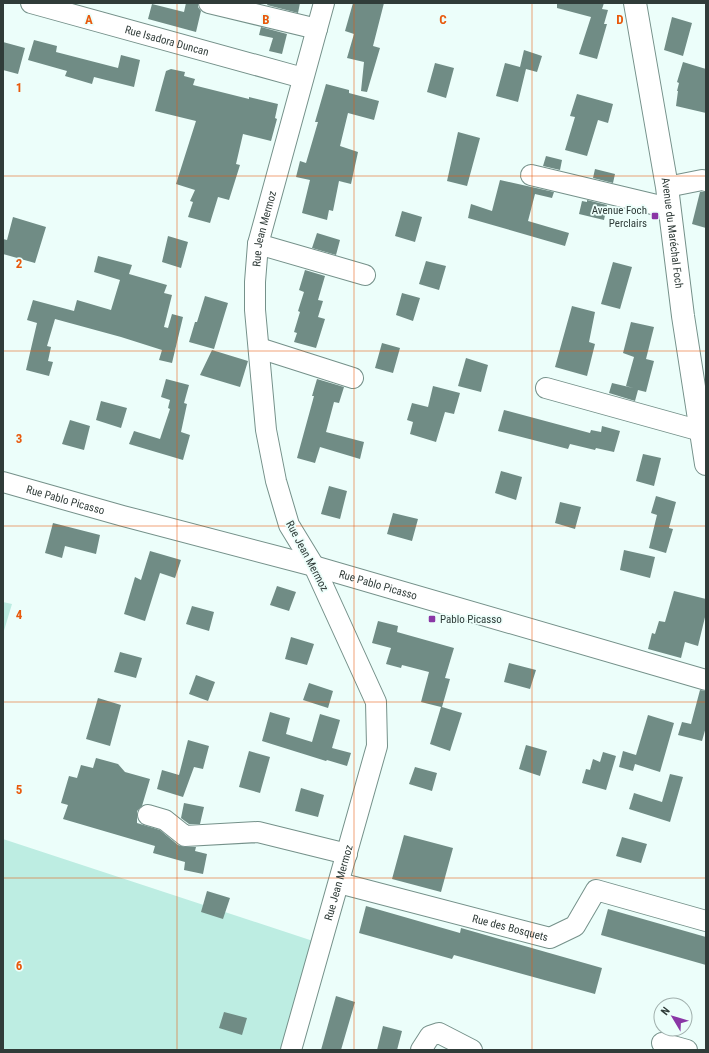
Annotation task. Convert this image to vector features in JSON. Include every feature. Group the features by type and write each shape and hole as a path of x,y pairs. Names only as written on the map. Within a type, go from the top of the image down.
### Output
{"main road":[{"name":"Avenue du Maréchal Foch","path":"635,3 666,187 706,464"}],"street":[{"name":"Rue Isadora Duncan","path":"31,3 303,78"},
{"path":"209,3 317,30"},
{"name":"Rue Jean Mermoz","path":"292,1050 377,746 376,702 314,566 289,525 276,480 266,430 255,310 255,282 258,244 324,3"},
{"path":"531,175 669,208"},
{"path":"666,187 702,180 706,181"},
{"path":"258,244 365,275"},
{"path":"259,348 353,378"},
{"path":"546,388 701,431"},
{"name":"Rue Pablo Picasso","path":"3,482 124,516 314,566 706,680"},
{"path":"148,815 165,820 185,836 258,832 347,854"},
{"name":"Rue des Bosquets","path":"338,884 550,938 575,926 596,890 706,921"},
{"path":"421,1050 430,1036 439,1033 472,1050"},
{"path":"662,1043 687,1050"}],"green space":[{"path":"3,602 12,604 3,634"},
{"path":"3,839 313,941 280,1050 3,1050"}],"building":[{"path":"186,3 198,3 198,7 201,11 196,32 148,19 152,4 184,12"},
{"path":"268,3 300,3 298,13 267,5"},
{"path":"353,3 384,3 373,46 380,48 367,92 361,91 364,62 347,58 354,34 345,31"},
{"path":"557,3 604,3 602,9 608,10 604,24 607,24 597,59 579,54 591,17 557,8"},
{"path":"672,17 692,23 683,56 664,50"},
{"path":"261,27 287,34 282,54 269,51 273,38 259,35"},
{"path":"34,40 57,46 56,52 118,68 121,55 140,60 134,87 94,77 92,84 65,76 67,71 28,60"},
{"path":"3,42 25,48 18,74 3,70"},
{"path":"524,50 542,56 537,72 526,69 518,102 496,96 505,63 520,67"},
{"path":"683,62 706,69 706,113 676,106 679,83 677,82"},
{"path":"435,63 454,68 446,98 427,92"},
{"path":"171,69 185,72 184,76 195,79 193,85 249,99 249,97 278,104 275,118 277,119 271,141 243,134 236,164 240,165 229,200 218,197 210,223 188,217 193,202 190,201 195,190 176,184 196,121 155,111 166,71"},
{"path":"326,84 349,90 349,93 379,101 374,120 348,113 340,146 358,152 351,184 339,181 333,211 329,210 327,220 302,213 310,180 296,177 300,161 306,163 318,122 315,122"},
{"path":"577,94 613,104 608,123 598,120 587,156 565,150 575,117 570,116"},
{"path":"458,132 480,138 467,186 447,181"},
{"path":"546,156 562,160 560,170 543,166"},
{"path":"595,169 615,174 613,183 593,178"},
{"path":"500,180 554,192 552,198 535,194 528,221 569,233 565,246 468,218 471,204 492,211"},
{"path":"700,192 706,192 706,228 692,224"},
{"path":"587,200 607,205 604,220 579,214 582,201 587,202"},
{"path":"402,211 422,217 415,242 395,236"},
{"path":"13,217 46,227 35,263 3,254 3,239 7,240"},
{"path":"317,233 340,240 336,255 312,248"},
{"path":"168,236 188,242 181,268 162,262"},
{"path":"98,256 132,265 129,274 167,285 164,293 172,295 164,327 168,328 172,314 183,317 172,363 159,360 162,350 55,319 47,346 51,347 48,361 53,362 49,376 26,370 37,323 27,320 33,300 74,311 77,300 111,310 120,280 94,272"},
{"path":"426,261 446,266 439,290 419,284"},
{"path":"613,262 632,267 620,309 601,304"},
{"path":"305,270 325,276 318,300 323,301 318,317 325,319 316,348 294,342 297,333 294,332 300,312 298,311 304,292 299,290"},
{"path":"402,293 420,298 413,321 396,315"},
{"path":"205,296 228,303 214,349 189,342"},
{"path":"572,306 595,312 589,342 595,344 587,376 555,367"},
{"path":"631,322 654,327 646,359 654,361 646,392 638,390 635,401 609,393 612,383 633,388 626,386 634,357 623,353"},
{"path":"382,343 400,348 393,373 375,368"},
{"path":"212,350 248,361 240,387 200,375"},
{"path":"466,358 488,365 481,392 458,386"},
{"path":"166,379 189,385 184,403 187,404 181,432 190,435 183,460 129,444 134,431 160,439 170,409 168,408 170,400 161,397"},
{"path":"317,379 344,387 339,403 334,402 326,432 364,442 360,459 320,447 315,463 297,458 314,396 312,396"},
{"path":"433,386 460,393 454,414 445,412 436,442 410,434 413,422 407,420 412,403 428,407"},
{"path":"101,401 127,408 121,428 96,420"},
{"path":"504,410 590,433 591,430 601,432 602,426 620,431 614,452 596,448 595,450 570,444 568,449 498,431"},
{"path":"70,420 90,426 84,450 62,444"},
{"path":"643,454 661,458 654,486 636,481"},
{"path":"501,471 522,477 516,500 495,493"},
{"path":"329,486 347,491 340,519 321,514"},
{"path":"656,496 676,502 669,528 673,529 666,553 649,548 657,515 651,513"},
{"path":"560,502 581,507 575,529 555,523"},
{"path":"393,513 418,519 412,541 387,534"},
{"path":"53,523 100,535 96,554 65,546 62,558 45,553"},
{"path":"624,550 655,557 650,578 620,570"},
{"path":"150,551 181,560 175,578 160,573 145,621 124,614 135,577 141,580"},
{"path":"277,586 296,592 289,611 270,605"},
{"path":"674,591 706,599 706,613 698,646 685,642 681,658 648,649 652,633 655,634 659,621 665,622"},
{"path":"192,606 214,612 209,631 186,624"},
{"path":"378,621 398,626 397,632 454,648 445,678 450,679 442,707 462,713 450,751 430,744 441,707 421,702 429,672 402,665 401,668 386,664 391,648 372,643"},
{"path":"291,637 314,644 307,665 285,659"},
{"path":"120,652 142,658 136,678 114,672"},
{"path":"509,663 536,670 530,689 504,682"},
{"path":"196,675 215,682 208,701 189,694"},
{"path":"309,683 333,691 328,708 303,700"},
{"path":"700,690 706,691 706,727 702,741 678,735 682,722 691,724"},
{"path":"98,698 121,705 110,746 86,739"},
{"path":"270,712 290,718 286,734 312,742 320,714 340,720 332,748 351,753 347,766 262,741"},
{"path":"648,715 674,723 660,772 635,764 633,771 619,767 623,751 636,755"},
{"path":"188,740 209,746 203,769 194,767 183,797 157,789 162,770 179,775"},
{"path":"526,745 547,751 540,776 519,769"},
{"path":"249,751 270,757 260,793 239,787"},
{"path":"603,752 616,756 606,790 582,783 586,769 590,770 593,759 600,762"},
{"path":"96,758 118,764 125,772 150,779 142,806 137,811 137,823 160,830 178,845 196,847 195,851 207,854 203,874 184,870 185,862 153,853 155,846 63,819 68,805 61,803 69,776 77,778 81,765 93,768"},
{"path":"415,767 437,773 432,791 409,784"},
{"path":"670,774 683,777 670,822 629,809 634,793 662,802"},
{"path":"301,788 324,795 318,817 295,811"},
{"path":"184,803 204,807 200,824 189,824 181,818"},
{"path":"404,835 453,848 441,892 392,879"},
{"path":"622,837 647,844 641,863 616,856"},
{"path":"207,891 230,898 223,919 201,912"},
{"path":"366,906 460,933 461,928 602,968 595,994 454,955 452,959 359,933"},
{"path":"608,909 706,937 706,965 601,935"},
{"path":"336,996 355,1002 341,1050 321,1050"},
{"path":"224,1012 247,1018 242,1035 219,1028"},
{"path":"383,1026 402,1031 397,1050 377,1050"}],"place":[{"name":"Avenue Foch Perclairs","path":"655,216"},
{"name":"Pablo Picasso","path":"432,619"}]}
